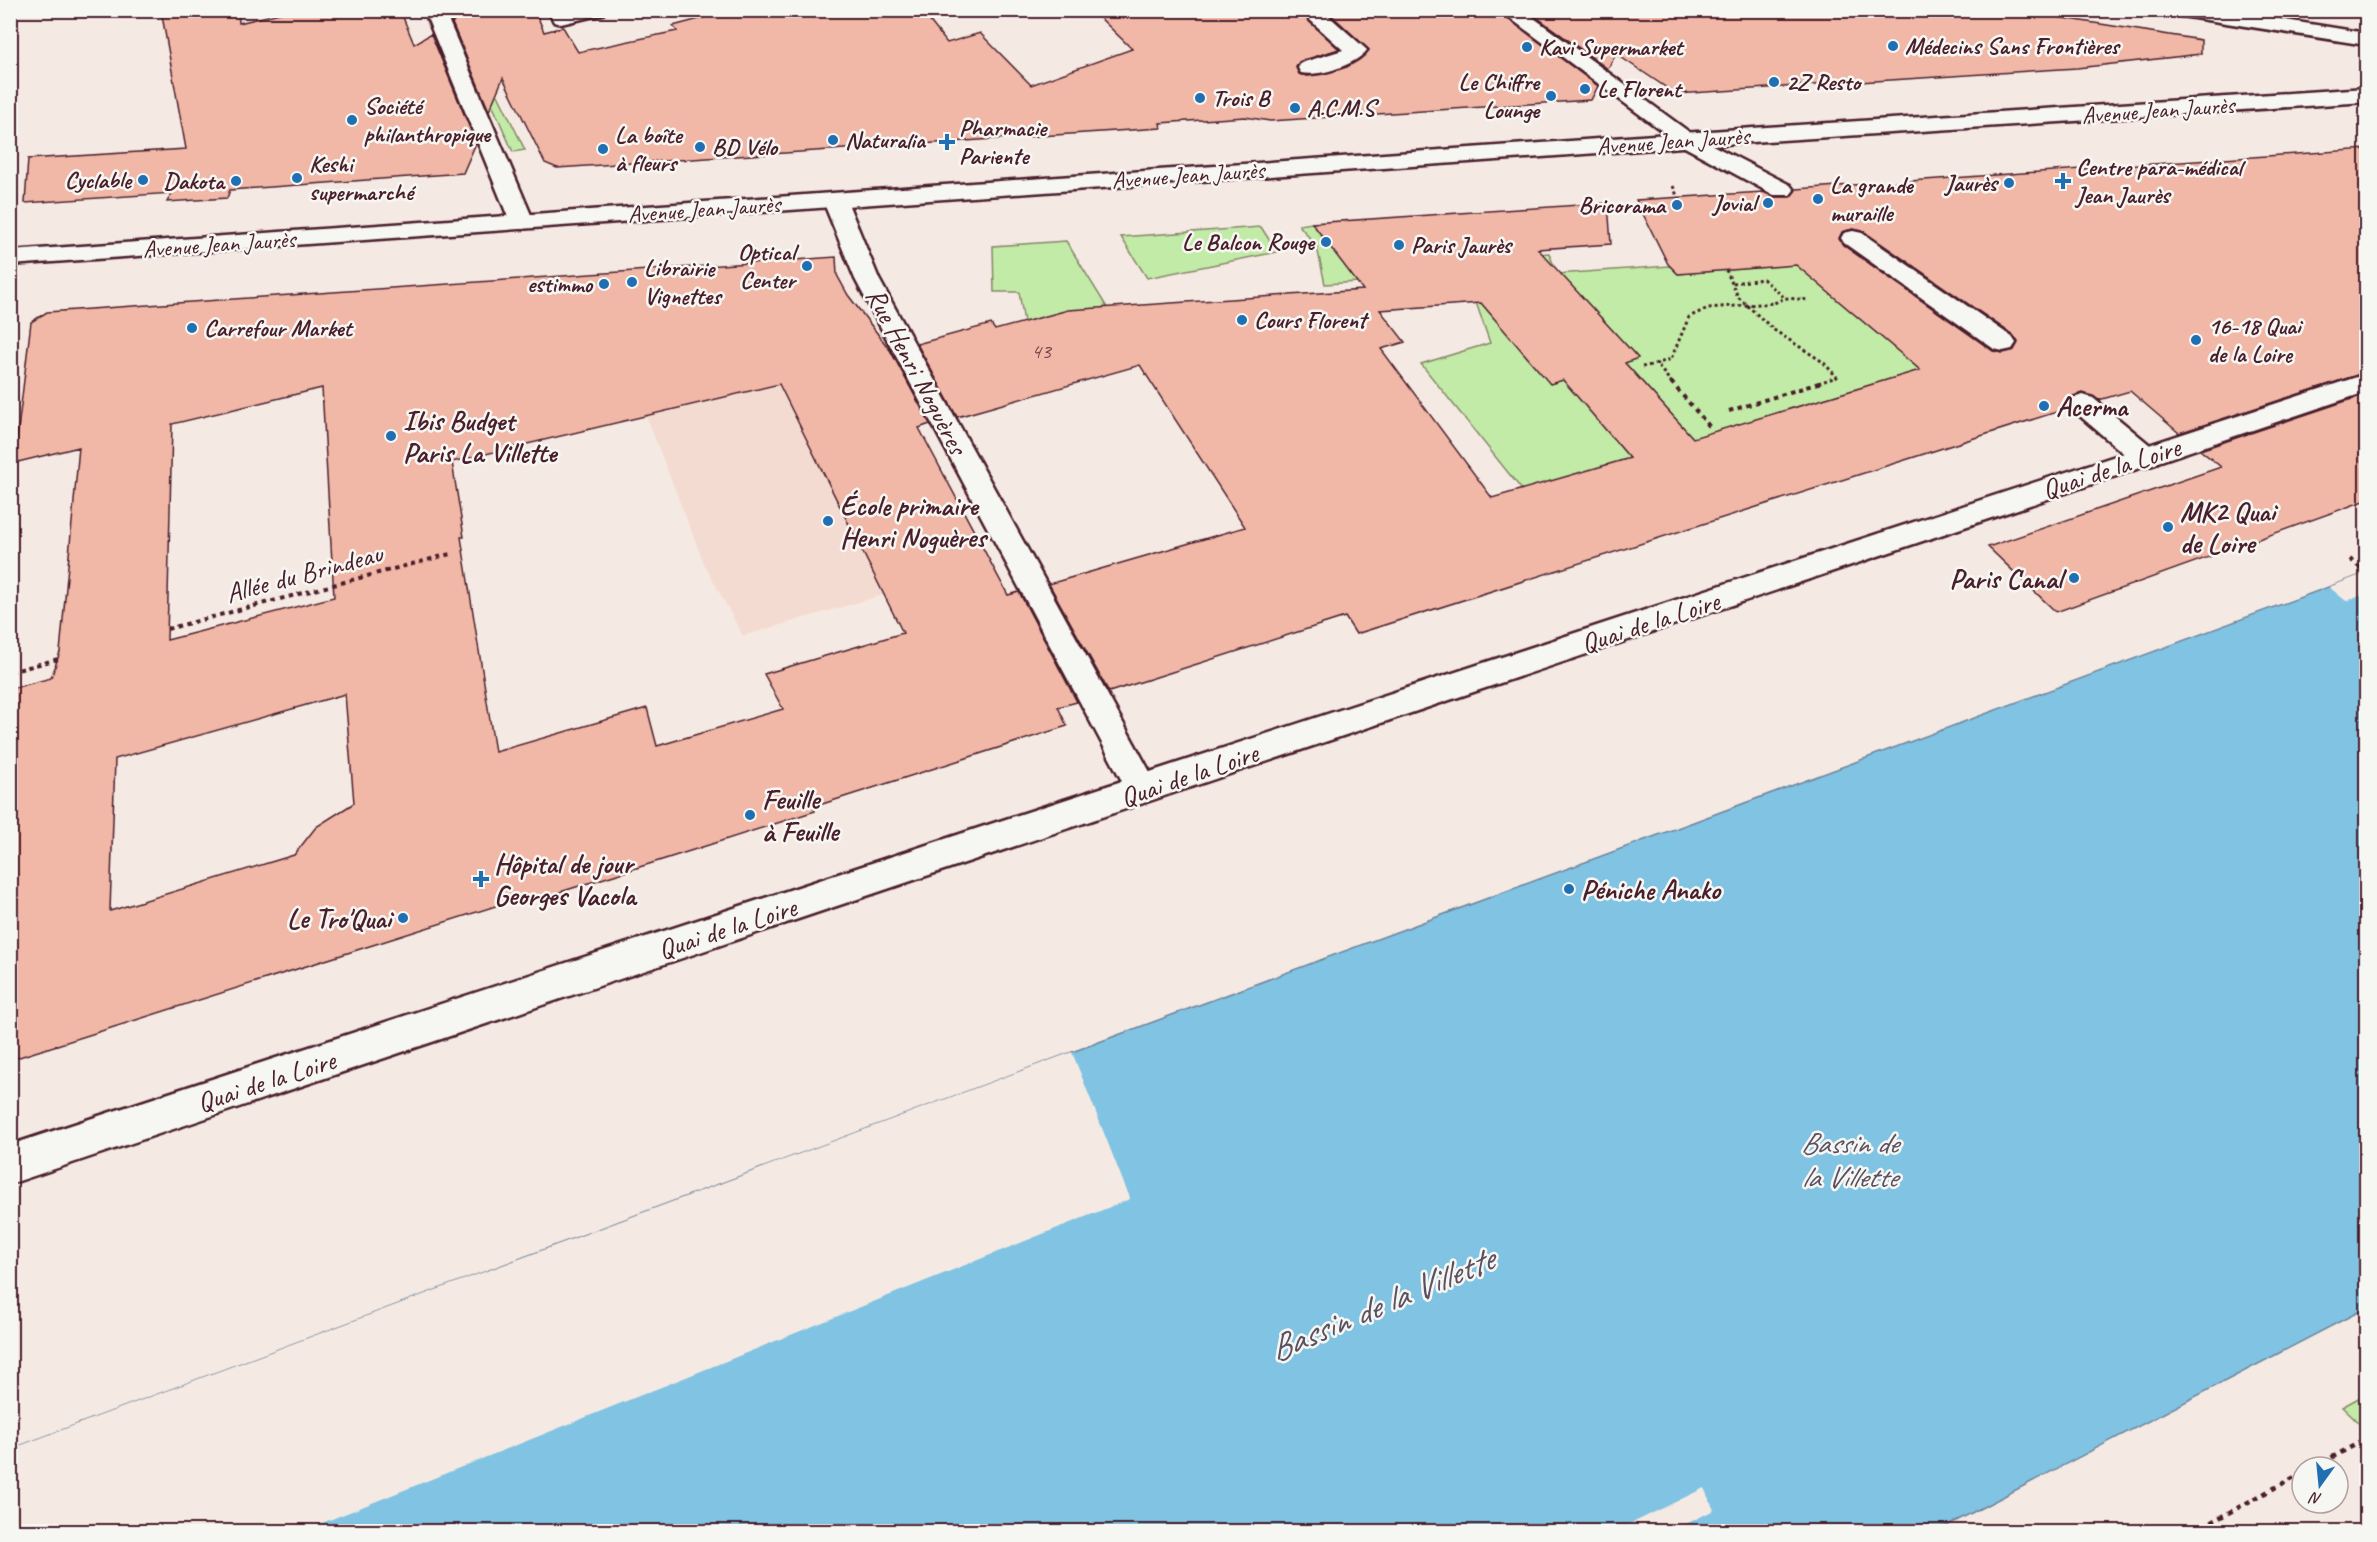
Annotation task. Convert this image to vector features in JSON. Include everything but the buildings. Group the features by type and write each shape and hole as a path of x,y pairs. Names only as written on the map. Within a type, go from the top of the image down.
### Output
{"street":[{"path":"434,10 522,222"},
{"path":"558,10 561,18 596,10"},
{"path":"1309,10 1356,50 1346,57 1309,68"},
{"path":"1509,10 1689,140 1782,190"},
{"path":"2181,10 2367,39"},
{"name":"Avenue Jean Jaurès","path":"10,258 1689,140 2367,95"},
{"name":"Rue Henri Noguères","path":"835,201 867,279 1143,790"},
{"path":"1852,238 2003,344"},
{"name":"Quai de la Loire","path":"10,1166 2367,383"},
{"path":"2083,404 2146,457"}],"path":[{"path":"10,14 30,10"},
{"path":"1673,186 1678,198"},
{"path":"1726,270 1738,297 1798,348 1823,362 1837,377 1729,411"},
{"path":"1733,283 1763,279 1785,298"},
{"path":"1642,367 1671,359 1689,317 1708,308 1774,303 1785,298 1809,300"},
{"path":"1656,364 1710,427"},
{"name":"Allée du Brindeau","path":"167,629 450,554"},
{"path":"2350,559 2367,573"},
{"path":"10,672 58,659"},
{"path":"2337,1455 2367,1439"},
{"path":"2193,1532 2290,1479"}],"shaded area":[{"name":"École primaire Henri Noguères","path":"880,355 921,584 743,636 705,566 646,416 779,384"}],"green space":[{"path":"497,93 525,150 513,152 488,95"},
{"path":"1312,223 1358,282 1325,284 1317,247 1299,225"},
{"path":"1261,227 1277,252 1147,278 1121,237"},
{"path":"1066,241 1108,309 1062,312 1024,322 1019,292 994,292 993,246"},
{"path":"1549,253 1557,274 1670,266 1678,274 1816,263 1920,370 1747,422 1703,449 1625,363 1637,358 1563,380 1639,469 1522,490 1421,364 1490,343 1461,259"},
{"path":"2366,1394 2366,1430 2342,1407"}],"water":[{"name":"Bassin de la Villette","path":"2366,573 2366,1308 1937,1531 11,1532 11,1449 1072,1052"}],"pier":[{"path":"2366,573 2366,594 2346,601 2329,587"},
{"path":"1072,1052 1130,1199 302,1531 11,1531 11,1449"},
{"path":"1704,1488 1714,1510 1672,1531 1616,1531"}],"place":[{"name":"Médecins Sans Frontières","path":"1893,46"},
{"name":"Kavi Supermarket","path":"1527,47"},
{"name":"2Z Resto","path":"1774,82"},
{"name":"Le Florent","path":"1585,89"},
{"name":"Le Chiffre Lounge","path":"1551,96"},
{"name":"Trois B","path":"1200,98"},
{"name":"A.C.M.S","path":"1295,108"},
{"name":"Société philanthropique","path":"352,120"},
{"name":"Naturalia","path":"833,140"},
{"name":"Pharmacie Pariente","path":"947,142"},
{"name":"BD Vélo","path":"700,147"},
{"name":"La boîte à fleurs","path":"603,149"},
{"name":"Keshi supermarché","path":"297,178"},
{"name":"Cyclable","path":"143,180"},
{"name":"Dakota","path":"236,181"},
{"name":"Centre para-médical Jean Jaurès","path":"2063,181"},
{"name":"Jaurès","path":"2009,183"},
{"name":"La grande muraille","path":"1818,199"},
{"name":"Jovial","path":"1768,203"},
{"name":"Bricorama","path":"1677,205"},
{"name":"Le Balcon Rouge","path":"1326,242"},
{"name":"Paris Jaurès","path":"1399,245"},
{"name":"Optical Center","path":"807,266"},
{"name":"Librairie Vignettes","path":"632,282"},
{"name":"estimmo","path":"604,284"},
{"name":"Cours Florent","path":"1242,320"},
{"name":"Carrefour Market","path":"192,328"},
{"name":"16-18 Quai de la Loire","path":"2196,340"},
{"name":"Acerma","path":"2044,406"},
{"name":"Ibis Budget Paris La Villette","path":"391,436"},
{"name":"École primaire Henri Noguères","path":"828,521"},
{"name":"MK2 Quai de Loire","path":"2168,527"},
{"name":"Paris Canal","path":"2074,578"},
{"name":"Feuille à Feuille","path":"750,815"},
{"name":"Hôpital de jour Georges Vacola","path":"481,879"},
{"name":"Péniche Anako","path":"1569,889"},
{"name":"Le Tro'Quai","path":"403,918"}]}
